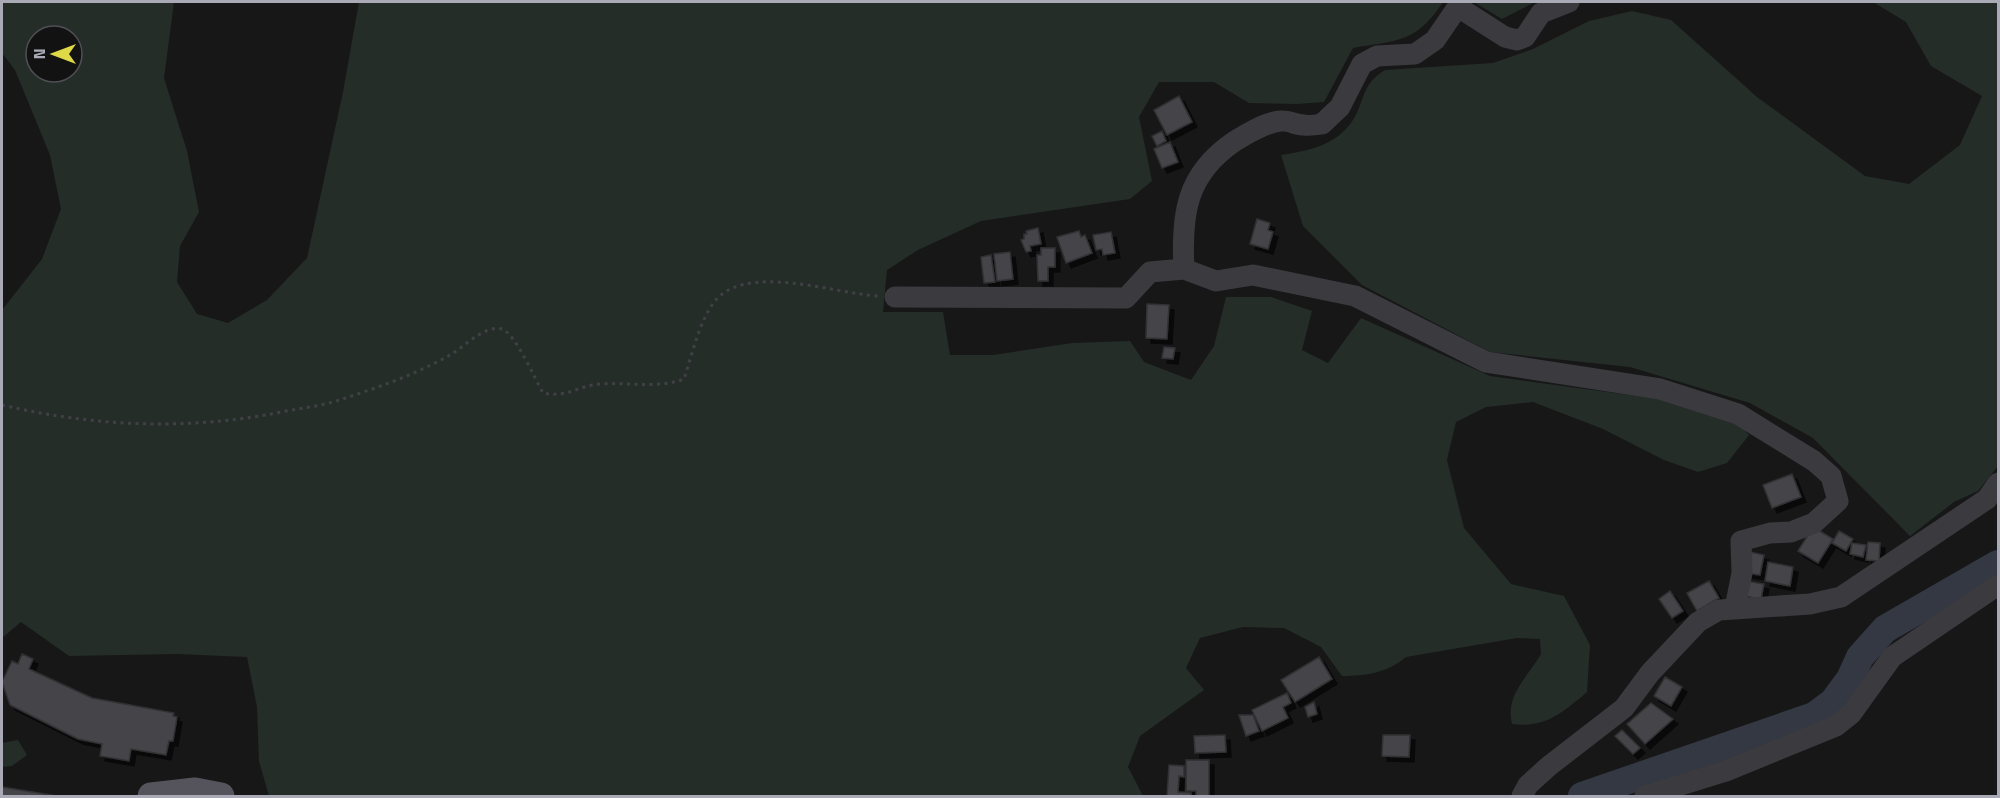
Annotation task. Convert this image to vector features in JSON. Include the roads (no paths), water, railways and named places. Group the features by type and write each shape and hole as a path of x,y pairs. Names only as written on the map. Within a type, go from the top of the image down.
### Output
{"main road":[{"path":"151,796 195,791 221,796"}],"street":[{"path":"1185,269 1182,237 1186,207 1198,176 1219,152 1249,132 1282,120 1303,125 1322,124 1340,107 1362,64 1377,56 1415,54 1435,40 1460,4 1505,37 1516,40 1526,37 1541,13 1569,2"},
{"path":"895,297 1126,298 1150,272 1185,269 1216,281 1252,275 1355,296 1486,362 1660,389 1738,414 1814,461 1831,476 1838,501 1814,523 1791,532 1770,533 1741,541 1742,573 1735,608"},
{"path":"1522,796 1528,785 1550,766 1624,708 1650,673 1698,622 1719,610 1810,604 1841,597 1987,499 1998,483"},
{"path":"1645,796 1726,771 1836,726 1851,714 1892,657 1998,585"}],"waterway":[{"path":"1582,796 1814,716 1833,702 1850,679 1860,657 1885,629 1998,564"}]}
